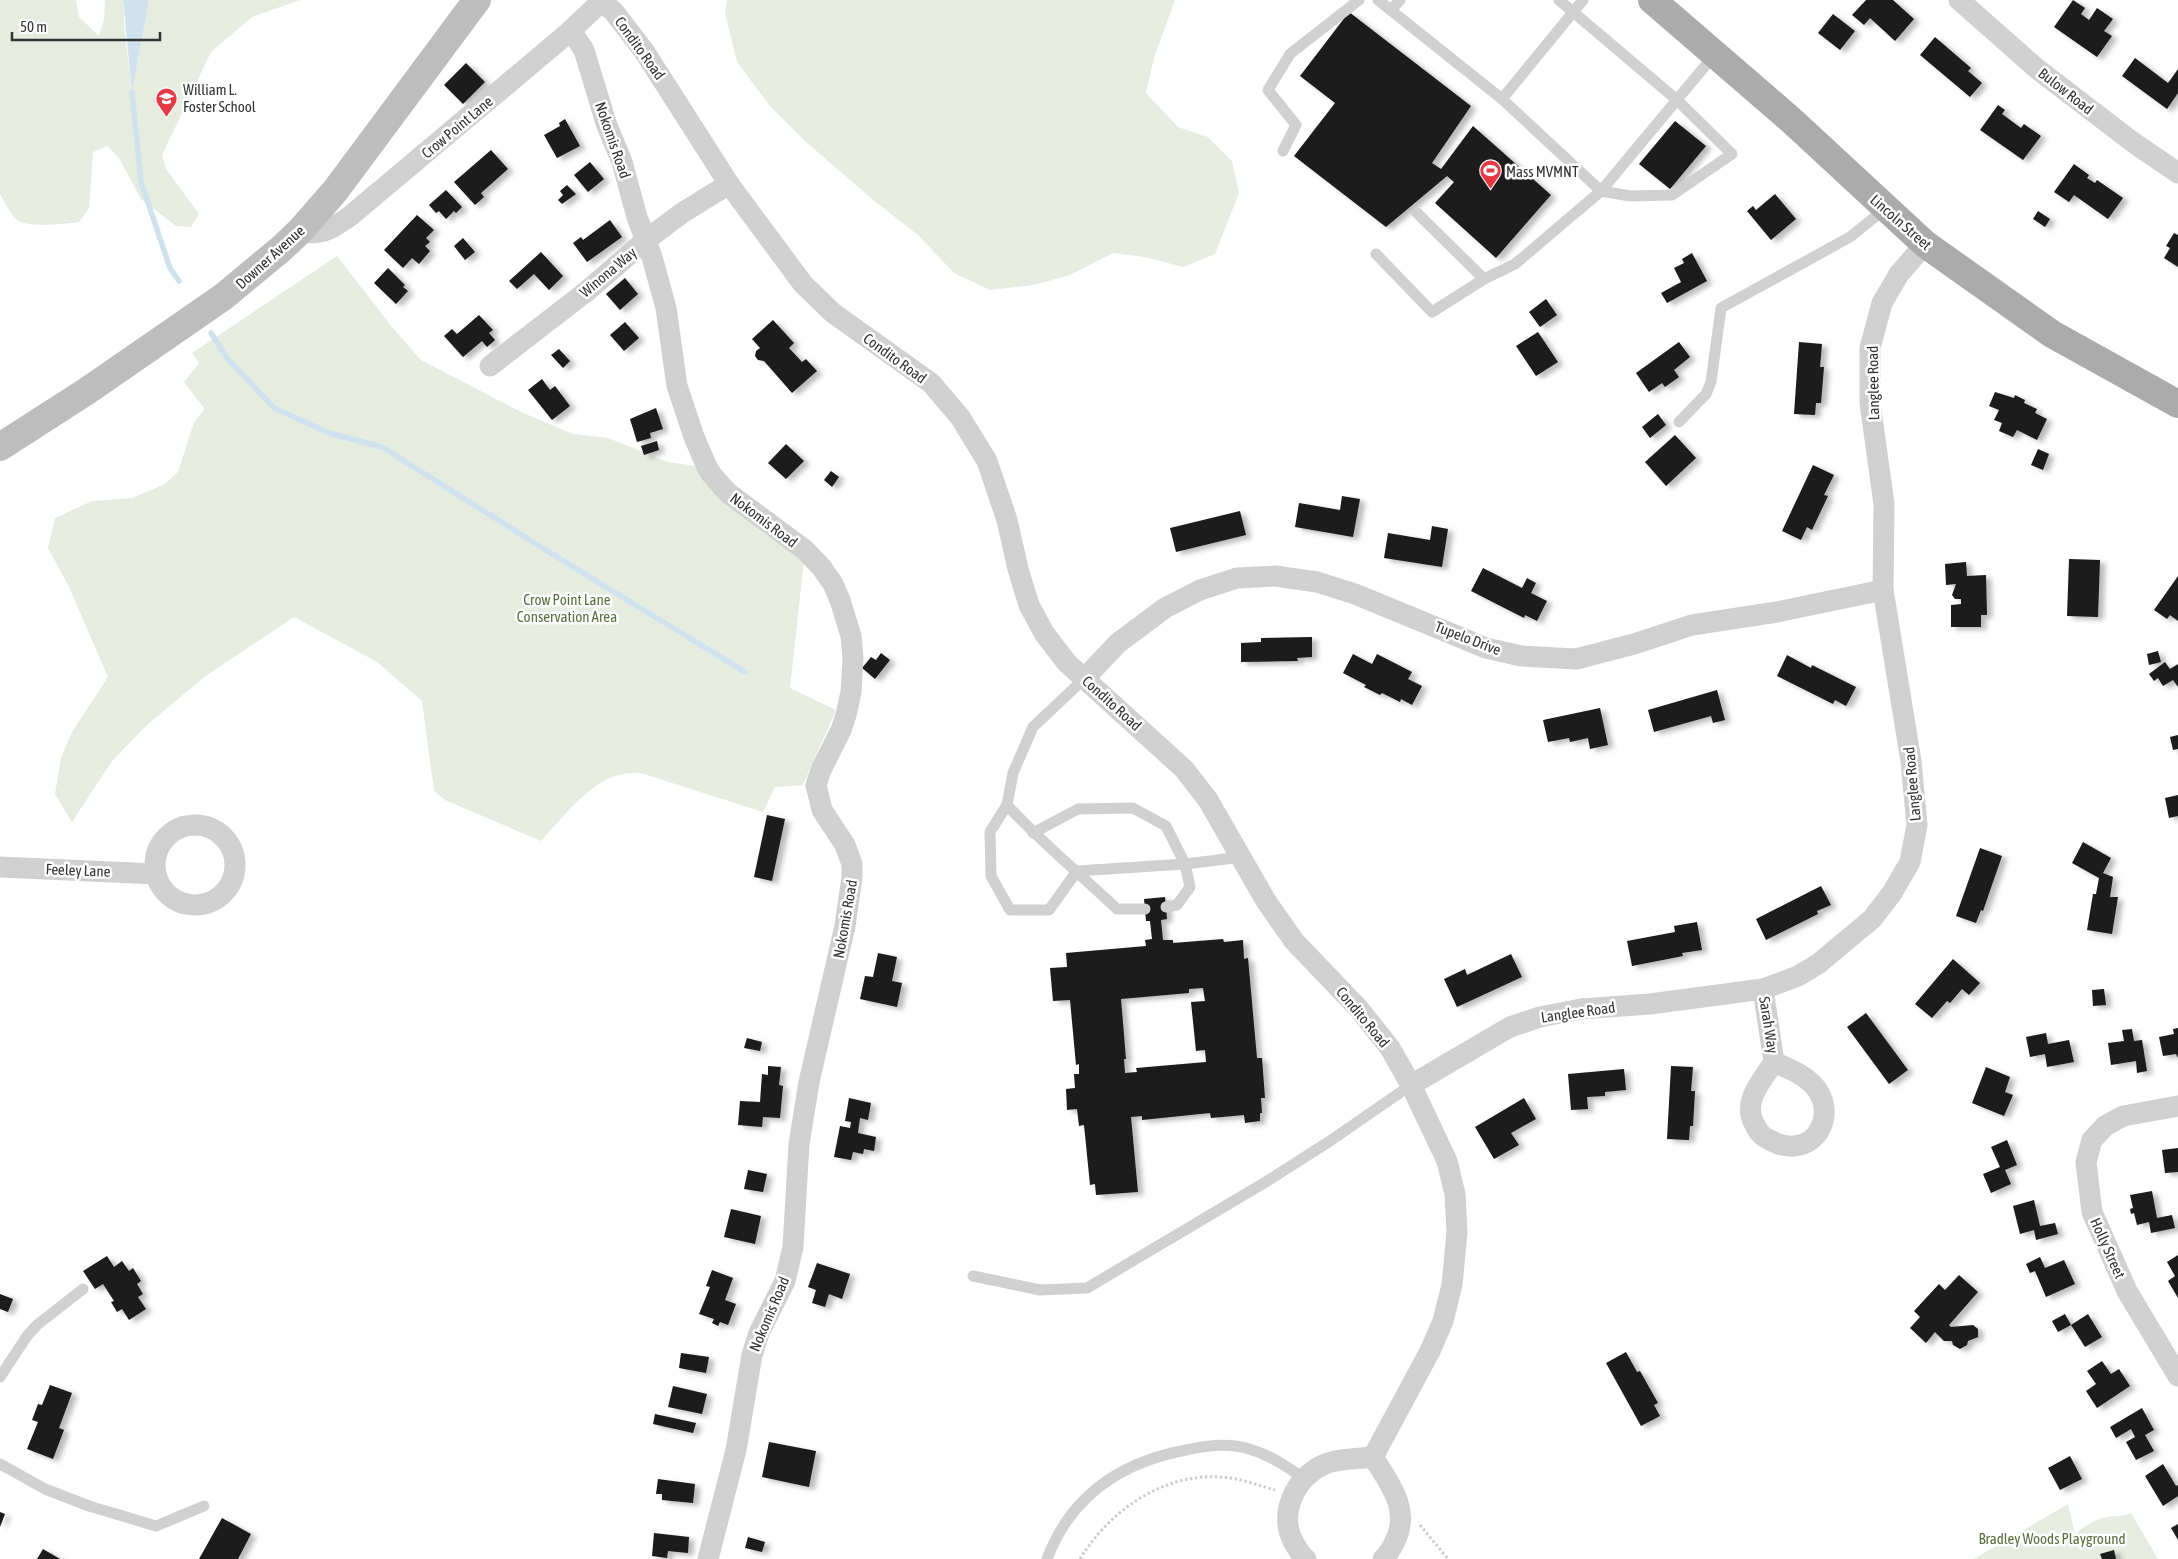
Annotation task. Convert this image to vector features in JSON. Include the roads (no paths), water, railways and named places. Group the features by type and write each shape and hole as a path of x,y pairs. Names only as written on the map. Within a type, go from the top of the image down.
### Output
{"main road":[{"name":"Lincoln Street","path":"1652,0 1791,120 1925,244 2052,334 2178,404"}],"street":[{"name":"Downer Avenue","path":"0,447 87,391 223,297 300,231 335,191 477,0"},
{"name":"Crow Point Lane","path":"300,231 311,234 321,233 335,227 349,217 571,31 602,0"},
{"name":"Condito Road","path":"602,0 614,12 644,51 729,184 803,284 833,313 931,383 960,417 987,461 1007,520 1018,569 1030,605 1044,633 1067,663 1184,769 1208,800 1266,902 1294,941 1390,1048 1411,1085 1447,1161 1455,1194 1457,1232 1453,1276 1443,1321 1430,1351 1373,1457"},
{"name":"Bulow Road","path":"1959,0 2036,68 2134,143 2178,173"},
{"name":"Nokomis Road","path":"571,31 584,50 606,123 622,162 637,217 663,294 677,386 694,437 707,467 728,493 805,550 822,568 833,584 847,620 853,658 851,692 846,715 816,785 822,810 845,845 852,864 845,926 825,1020 809,1082 800,1144 793,1248 784,1280 757,1339 752,1355 736,1450 708,1559"},
{"name":"Winona Way","path":"490,366 587,291 646,240 682,213 729,184"},
{"name":"Langlee Road","path":"1411,1085 1510,1027 1540,1017 1581,1009 1650,1004 1763,989 1798,976 1818,964 1846,942 1872,919 1892,893 1910,862 1917,825 1911,761 1882,590 1884,504 1870,403 1870,348 1882,303 1898,274 1925,244"},
{"name":"Tupelo Drive","path":"1085,678 1118,643 1165,608 1200,590 1237,578 1275,576 1317,582 1354,594 1486,648 1521,656 1576,658 1634,644 1692,625 1777,612 1882,590"},
{"name":"Feeley Lane","path":"0,867 156,874"},
{"name":"Sarah Way","path":"1763,989 1774,1062"},
{"name":"Holly Street","path":"2178,1106 2123,1116 2105,1126 2092,1140 2086,1162 2092,1212 2127,1291 2178,1376"},
{"path":"1306,1559 1301,1556 1290,1536 1287,1518 1290,1500 1303,1478 1324,1464 1373,1457 1400,1503 1401,1529 1389,1554 1383,1559"}],"lane":[{"path":"1283,151 1296,125 1268,90 1290,54 1359,0"},
{"path":"1378,0 1502,99 1601,191 1630,196 1672,195 1732,154 1678,100 1559,0"},
{"path":"1391,10 1400,0"},
{"path":"1502,99 1583,0"},
{"path":"1376,254 1432,312 1484,279 1515,264 1601,191 1715,54"},
{"path":"1679,422 1706,394 1711,382 1721,308 1850,237 1885,209"},
{"path":"1417,213 1484,279"},
{"path":"1077,871 1049,910 1010,910 992,876 990,832 1007,805 1013,773 1033,727 1085,678"},
{"path":"1007,805 1032,833 1077,871 1117,909 1145,909"},
{"path":"1032,833 1078,809 1133,808 1166,826 1185,864 1190,888 1176,905 1166,908"},
{"path":"1077,871 1185,864 1242,857"},
{"path":"973,1276 1040,1290 1087,1288 1264,1183 1330,1141 1411,1085"},
{"path":"0,1377 27,1336 37,1325 83,1290"},
{"path":"1046,1559 1054,1538 1088,1494 1116,1474 1160,1454 1203,1446 1245,1448 1281,1461 1303,1478"},
{"path":"0,1464 54,1492 89,1506 156,1526 204,1506"}],"water":[{"path":"123,0 149,0 132,92"}],"waterway":[{"path":"132,92 141,182 170,268 179,281"},
{"path":"211,333 227,358 274,408 329,433 382,447 745,672"}],"place":[{"name":"William L. Foster School","path":"167,117"},
{"name":"Mass MVMNT","path":"1490,190"}],"park label":[{"name":"Crow Point Lane Conservation Area","path":"567,608"},
{"name":"Bradley Woods Playground","path":"2052,1538"}]}
